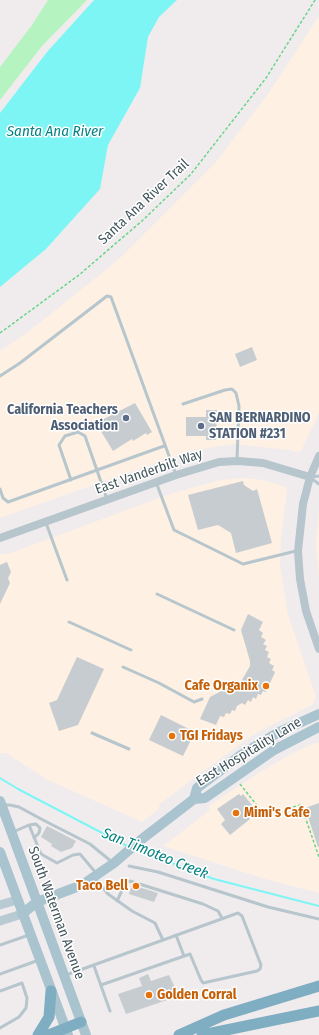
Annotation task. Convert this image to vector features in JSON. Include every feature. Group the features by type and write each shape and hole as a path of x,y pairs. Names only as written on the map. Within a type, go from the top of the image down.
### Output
{"highway":[{"path":"179,1035 224,1015 319,986"},
{"path":"38,1035 49,1017 51,991"},
{"path":"202,1035 319,1011"},
{"path":"48,1035 67,1032 81,1022"}],"main road":[{"name":"East Hospitality Lane","path":"194,799 197,788 241,755 279,732 319,714"},
{"name":"East Hospitality Lane","path":"0,921 22,914 37,902 66,892 96,876 194,799 205,798 274,750 319,728"},
{"name":"South Waterman Avenue","path":"1,803 86,1035"},
{"path":"0,852 67,1032"},
{"name":"East Hospitality Lane","path":"0,905 17,900 37,902"}],"street":[{"path":"319,456 310,477 301,517 298,551 300,579 306,611 319,649"},
{"name":"East Vanderbilt Way","path":"0,538 206,465 237,461 279,467 310,477"}],"lane":[{"path":"0,376 20,363 107,296 111,297 164,446 176,475"},
{"path":"183,404 225,390 232,389 236,393 239,406 237,461"},
{"path":"71,480 59,445 65,436 78,432 85,436 107,499"},
{"path":"0,489 3,498 8,502 164,446"},
{"path":"310,477 319,476"},
{"path":"310,477 319,484"},
{"path":"156,482 174,530 243,564 298,551"},
{"path":"45,522 67,580"},
{"path":"157,594 234,630"},
{"path":"69,622 131,650"},
{"path":"123,667 159,683 194,702 202,699"},
{"path":"92,733 129,749"},
{"path":"1,803 19,807 90,844 114,863"},
{"path":"12,832 29,825 36,824 40,828 39,833 34,838"},
{"path":"29,825 41,854 57,863 73,855 80,854 108,894 117,901 155,923 163,940"},
{"path":"129,866 158,872 268,907 319,919"},
{"path":"117,901 125,884 130,881 203,904 218,911 222,918"},
{"path":"64,976 238,913 242,916 261,965 260,969 203,983 190,954 101,985"},
{"path":"0,945 30,935"},
{"path":"176,935 184,956"},
{"path":"0,974 39,960"},
{"path":"94,966 110,1010"},
{"path":"0,991 22,983 27,998 26,1008 19,1017 0,1028"}],"path":[{"name":"Santa Ana River Trail","path":"0,333 79,275 143,220 191,174 266,78 315,0"},
{"path":"240,784 263,813 272,815"},
{"path":"293,807 301,805 319,857"}],"shaded area":[{"path":"319,16 319,413 301,451 297,452 234,444 190,451 0,518 0,351 28,332 117,261 216,162 268,94"},
{"path":"243,478 263,480 286,487 287,491 281,537 280,566 288,615 316,697 312,705 254,734 158,805 160,808 142,822 46,779 6,753 0,753 0,554 8,554 170,494 220,480"},
{"path":"319,510 319,578 316,543"},
{"path":"315,743 319,743 319,893 265,879 163,846 209,811 210,805 262,771 291,754"}],"green space":[{"path":"48,0 87,0 42,46 0,100 0,67 32,25"}],"water":[{"name":"Santa Ana River","path":"94,0 177,0 159,17 148,37 140,88 108,145 100,189 46,249 0,287 0,113 47,52"}],"building":[{"path":"252,347 257,360 240,367 235,354"},
{"path":"135,403 152,432 147,435 146,433 133,441 132,439 113,451 96,423"},
{"name":"SAN BERNARDINO STATION #231","path":"206,410 217,410 216,440 206,440 206,436 186,436 186,417 206,417"},
{"path":"243,481 244,485 253,491 257,489 272,543 236,553 231,533 218,525 198,530 188,495"},
{"path":"7,562 11,572 8,578 10,583 0,604 0,565"},
{"path":"248,614 263,622 259,630 263,633 261,637 266,640 263,644 267,646 265,650 269,652 267,657 271,659 269,663 274,666 272,670 275,672 266,692 263,691 261,695 258,694 256,699 253,697 251,702 248,700 245,705 242,703 237,706 235,711 232,710 230,714 226,713 224,717 220,716 216,725 200,719 210,697 242,680 250,666 250,661 241,630"},
{"path":"77,657 104,669 78,725 59,731 49,703 57,700"},
{"name":"TGI Fridays","path":"161,715 195,732 183,756 149,740"},
{"name":"Mimi's Cafe","path":"239,794 241,796 243,794 256,810 248,816 250,819 230,835 221,824 225,820 217,809"},
{"path":"319,803 319,847 318,847 305,808"},
{"path":"47,826 76,841 72,848 61,852 51,846 52,844 41,837"},
{"path":"132,885 158,893 154,902 129,894"},
{"name":"Golden Corral","path":"148,974 151,981 169,975 179,996 126,1014 118,994 142,986 139,978"}],"waterway":[{"name":"San Timoteo Creek","path":"0,778 18,789 129,847"},
{"name":"San Timoteo Creek","path":"135,849 214,879 319,906"}],"place":[{"name":"California Teachers Association","path":"126,418"},
{"name":"SAN BERNARDINO STATION #231","path":"201,426"},
{"name":"Cafe Organix","path":"266,686"},
{"name":"TGI Fridays","path":"172,736"},
{"name":"Mimi's Cafe","path":"236,813"},
{"name":"Taco Bell","path":"136,886"},
{"name":"Golden Corral","path":"149,995"}]}
